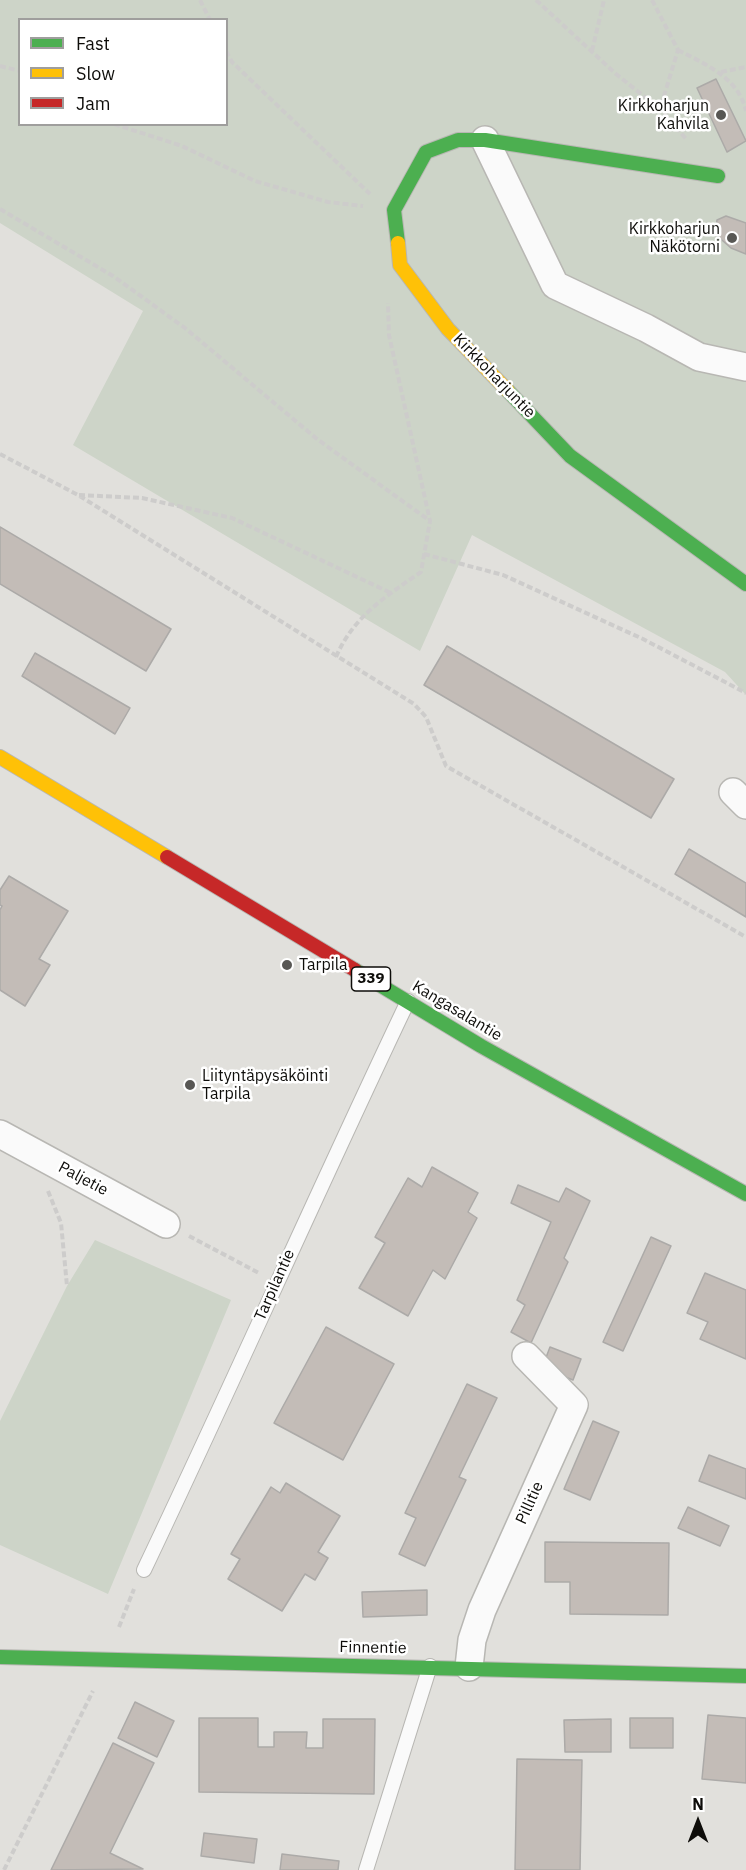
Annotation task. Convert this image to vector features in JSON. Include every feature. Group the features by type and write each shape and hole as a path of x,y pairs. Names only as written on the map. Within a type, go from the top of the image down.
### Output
{"street":[{"path":"394,210 426,152 458,140 485,140 718,176"},
{"path":"485,140 555,285 646,328 699,357 746,367"},
{"name":"Kirkkoharjuntie","path":"394,210 399,265 448,329 570,456 746,584"},
{"name":"Kangasalantie","path":"0,757 408,1001 642,1138 746,1194"},
{"name":"Paljetie","path":"0,1134 166,1224"},
{"name":"Pillitie","path":"469,1667 472,1640 482,1610 574,1405 526,1356"},
{"name":"Finnentie","path":"0,1658 430,1666 746,1676"}],"lane":[{"name":"Tarpilantie","path":"144,1570 223,1404 276,1281 408,1001"},
{"path":"366,1870 430,1666"}],"path":[{"path":"200,0 209,18"},
{"path":"536,0 660,109 689,143"},
{"path":"592,51 604,0"},
{"path":"652,0 678,50 721,72 744,101 746,111"},
{"path":"660,109 678,50"},
{"path":"228,55 232,62 361,188 394,210"},
{"path":"0,66 18,70"},
{"path":"721,72 746,67"},
{"path":"120,126 182,146 255,181 328,202 394,210"},
{"path":"0,209 112,276 185,328 317,439 430,521"},
{"path":"336,657 344,638 372,606 421,572 430,521 389,335 388,292"},
{"path":"0,454 78,495 265,609 336,657 414,704 426,717 446,766 746,937"},
{"path":"78,495 142,498 232,518 391,593"},
{"path":"424,554 503,575 643,639 746,693"},
{"path":"32,1152 61,1223 67,1286"},
{"path":"166,1224 276,1281"},
{"path":"119,1627 128,1600 144,1570"},
{"path":"4,1870 95,1687 95,1659"}],"shaded area":[{"path":"0,0 746,0 746,695 725,672 472,535 420,651 73,445 143,311 0,223"},
{"path":"95,1240 231,1300 108,1594 0,1545 0,1421 67,1286"}],"building":[{"name":"Kirkkoharjun Kahvila","path":"716,79 746,141 727,152 697,88"},
{"name":"Kirkkoharjun Näkötorni","path":"726,216 746,223 746,254 731,248 715,234 717,220"},
{"path":"0,527 171,629 146,671 0,584"},
{"path":"447,646 674,779 651,818 424,685"},
{"path":"35,653 130,708 115,734 22,676"},
{"path":"689,849 746,883 746,917 675,874"},
{"path":"9,876 68,911 39,959 50,965 25,1006 0,990 0,910 2,906 0,905 0,890"},
{"path":"432,1167 478,1193 468,1212 477,1218 445,1279 433,1270 408,1316 359,1288 385,1243 375,1237 408,1178 422,1187"},
{"path":"518,1185 559,1202 566,1188 590,1201 564,1258 568,1262 531,1343 511,1332 525,1305 517,1300 551,1222 511,1203"},
{"path":"651,1237 671,1246 623,1351 603,1342"},
{"path":"705,1273 746,1290 746,1359 700,1339 708,1322 687,1313"},
{"path":"326,1327 394,1364 343,1460 274,1423"},
{"path":"550,1347 581,1359 573,1380 542,1368"},
{"path":"467,1384 497,1398 459,1477 466,1480 425,1566 399,1554 416,1518 405,1513"},
{"path":"593,1421 619,1432 590,1500 564,1489"},
{"path":"709,1455 746,1469 746,1499 699,1481"},
{"path":"286,1483 340,1516 318,1552 328,1558 315,1580 305,1574 282,1611 228,1579 240,1559 231,1554 271,1487 280,1493"},
{"path":"688,1507 729,1526 720,1546 678,1528"},
{"path":"545,1542 669,1543 668,1615 570,1614 570,1582 545,1582"},
{"path":"427,1590 427,1615 363,1617 362,1592"},
{"path":"135,1702 174,1721 157,1757 118,1738"},
{"path":"708,1715 746,1718 746,1783 702,1779"},
{"path":"199,1718 258,1718 258,1747 274,1747 274,1732 307,1732 306,1748 323,1748 323,1719 375,1719 374,1794 199,1792"},
{"path":"630,1718 673,1718 673,1748 630,1748"},
{"path":"611,1719 611,1752 565,1752 564,1720"},
{"path":"113,1743 154,1763 110,1853 143,1869 51,1870"},
{"path":"517,1759 582,1760 580,1870 515,1870"},
{"path":"204,1833 257,1839 254,1863 201,1856"},
{"path":"282,1854 339,1861 338,1870 280,1870"}],"traffic: fast":[{"path":"398,243 394,210 426,152 458,140 485,140 718,176"},
{"path":"508,391 570,456 746,584"},
{"path":"355,970 481,1046 746,1194"},
{"path":"0,1657 746,1676"}],"traffic: slow":[{"path":"398,243 400,265 448,329 508,391"},
{"path":"0,757 167,857"}],"traffic: jam":[{"path":"167,857 355,970"}],"place":[{"name":"Kirkkoharjun Kahvila","path":"721,115"},
{"name":"Kirkkoharjun Näkötorni","path":"732,238"},
{"name":"Tarpila","path":"287,965"},
{"name":"Liityntäpysäköinti Tarpila","path":"190,1085"}]}
